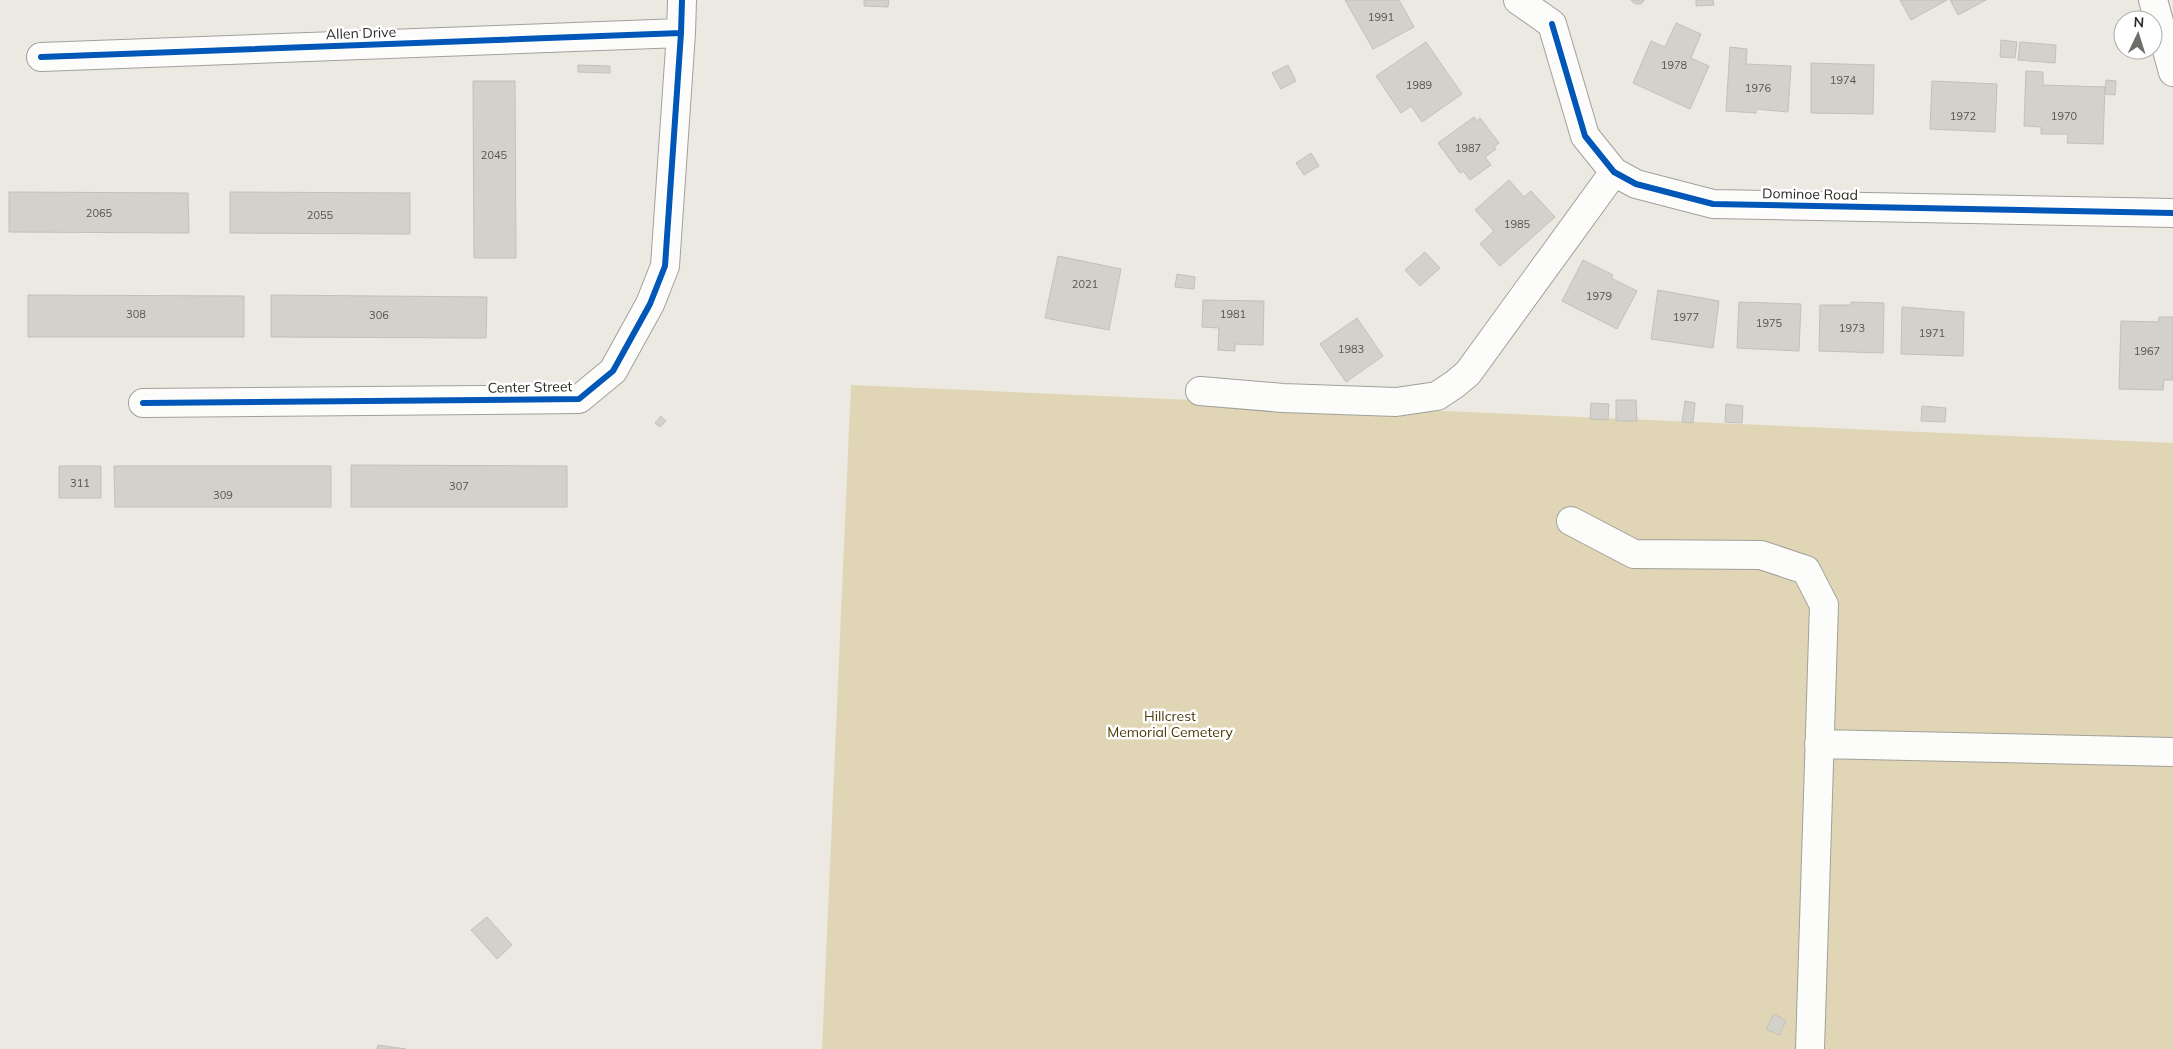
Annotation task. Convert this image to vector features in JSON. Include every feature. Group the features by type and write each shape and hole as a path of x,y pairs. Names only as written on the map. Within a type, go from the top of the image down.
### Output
{"street":[{"name":"Center Street","path":"143,403 579,399 613,371 650,304 665,266 682,0"},
{"name":"Dominoe Road","path":"1518,0 1552,24 1585,136 1614,172 1636,184 1713,204 2173,212"},
{"path":"2153,0 2173,72"},
{"name":"Allen Drive","path":"41,58 681,33"},
{"path":"1200,391 1283,398 1396,402 1437,396 1468,373 1614,172"},
{"path":"1571,521 1634,554 1761,555 1806,570 1824,605 1810,1049"},
{"path":"1819,744 2173,752"}],"green space":[{"name":"Hillcrest Memorial Cemetery","path":"851,385 2173,443 2173,1049 822,1049"}],"building":[{"path":"864,0 889,0 888,7 864,6"},
{"path":"1345,0 1399,0 1414,27 1373,49"},
{"path":"1631,0 1644,1 1641,4 1635,4"},
{"path":"1696,0 1713,0 1714,5 1696,6"},
{"path":"1900,0 1947,0 1911,20"},
{"path":"1950,0 1986,0 1958,15"},
{"path":"1676,23 1701,34 1691,58 1709,66 1690,109 1633,83 1651,41 1665,47"},
{"path":"2001,40 2017,42 2015,58 2000,57"},
{"path":"1426,42 1462,94 1422,122 1411,106 1401,113 1376,76"},
{"path":"2020,42 2056,45 2055,63 2018,60"},
{"path":"1730,47 1747,49 1746,64 1791,66 1788,112 1756,109 1756,113 1726,111"},
{"path":"1811,63 1874,65 1873,114 1811,113"},
{"path":"578,65 610,66 610,73 578,72"},
{"path":"1288,65 1296,81 1281,89 1272,73"},
{"path":"2026,71 2043,72 2043,85 2105,87 2103,144 2067,143 2068,134 2041,134 2041,127 2024,126"},
{"path":"2106,80 2116,81 2115,95 2105,94"},
{"path":"473,81 515,81 516,258 474,258"},
{"path":"1932,81 1997,84 1995,132 1930,129"},
{"path":"1474,117 1477,121 1480,118 1499,143 1494,147 1496,149 1485,157 1491,165 1470,180 1463,171 1460,173 1438,143"},
{"path":"1311,153 1319,166 1304,175 1296,163"},
{"path":"1509,180 1524,197 1531,191 1555,217 1500,266 1480,244 1494,231 1475,210"},
{"path":"9,192 188,193 189,233 9,232"},
{"path":"230,192 410,193 410,234 230,233"},
{"path":"1425,252 1440,268 1420,286 1405,270"},
{"path":"1058,256 1121,269 1109,330 1045,318"},
{"path":"1583,260 1613,275 1611,278 1637,291 1617,329 1562,301"},
{"path":"1177,274 1195,277 1194,289 1175,287"},
{"path":"1658,290 1719,301 1713,348 1651,339"},
{"path":"28,295 244,296 244,337 28,337"},
{"path":"271,295 487,297 486,338 271,337"},
{"path":"1203,300 1264,301 1263,345 1235,344 1235,351 1218,350 1219,328 1202,327"},
{"path":"1739,302 1801,304 1799,351 1737,348"},
{"path":"1851,302 1884,303 1883,353 1819,351 1820,305 1851,305"},
{"path":"1902,307 1964,312 1963,356 1901,354"},
{"path":"2159,317 2173,317 2173,380 2164,380 2163,390 2119,389 2121,321 2158,322"},
{"path":"1357,318 1383,356 1346,382 1320,344"},
{"path":"1616,400 1636,400 1637,421 1616,421"},
{"path":"1685,401 1695,403 1693,423 1682,422"},
{"path":"1591,403 1609,404 1608,420 1590,419"},
{"path":"1726,404 1743,406 1742,423 1725,422"},
{"path":"1922,406 1946,408 1945,422 1921,421"},
{"path":"661,416 666,421 660,427 655,423"},
{"path":"351,465 567,466 567,507 351,507"},
{"path":"59,466 101,466 101,498 59,498"},
{"path":"114,466 331,466 331,507 115,507"},
{"path":"487,917 512,945 497,959 471,930"},
{"path":"1774,1014 1786,1021 1779,1035 1766,1029"},
{"path":"378,1045 406,1049 377,1049"}],"cycle path":[{"path":"143,403 579,399 613,371 650,304 665,266 682,0"},
{"path":"1552,24 1585,136 1614,172 1636,184 1713,204 2173,213"},
{"path":"41,57 681,33"}]}
